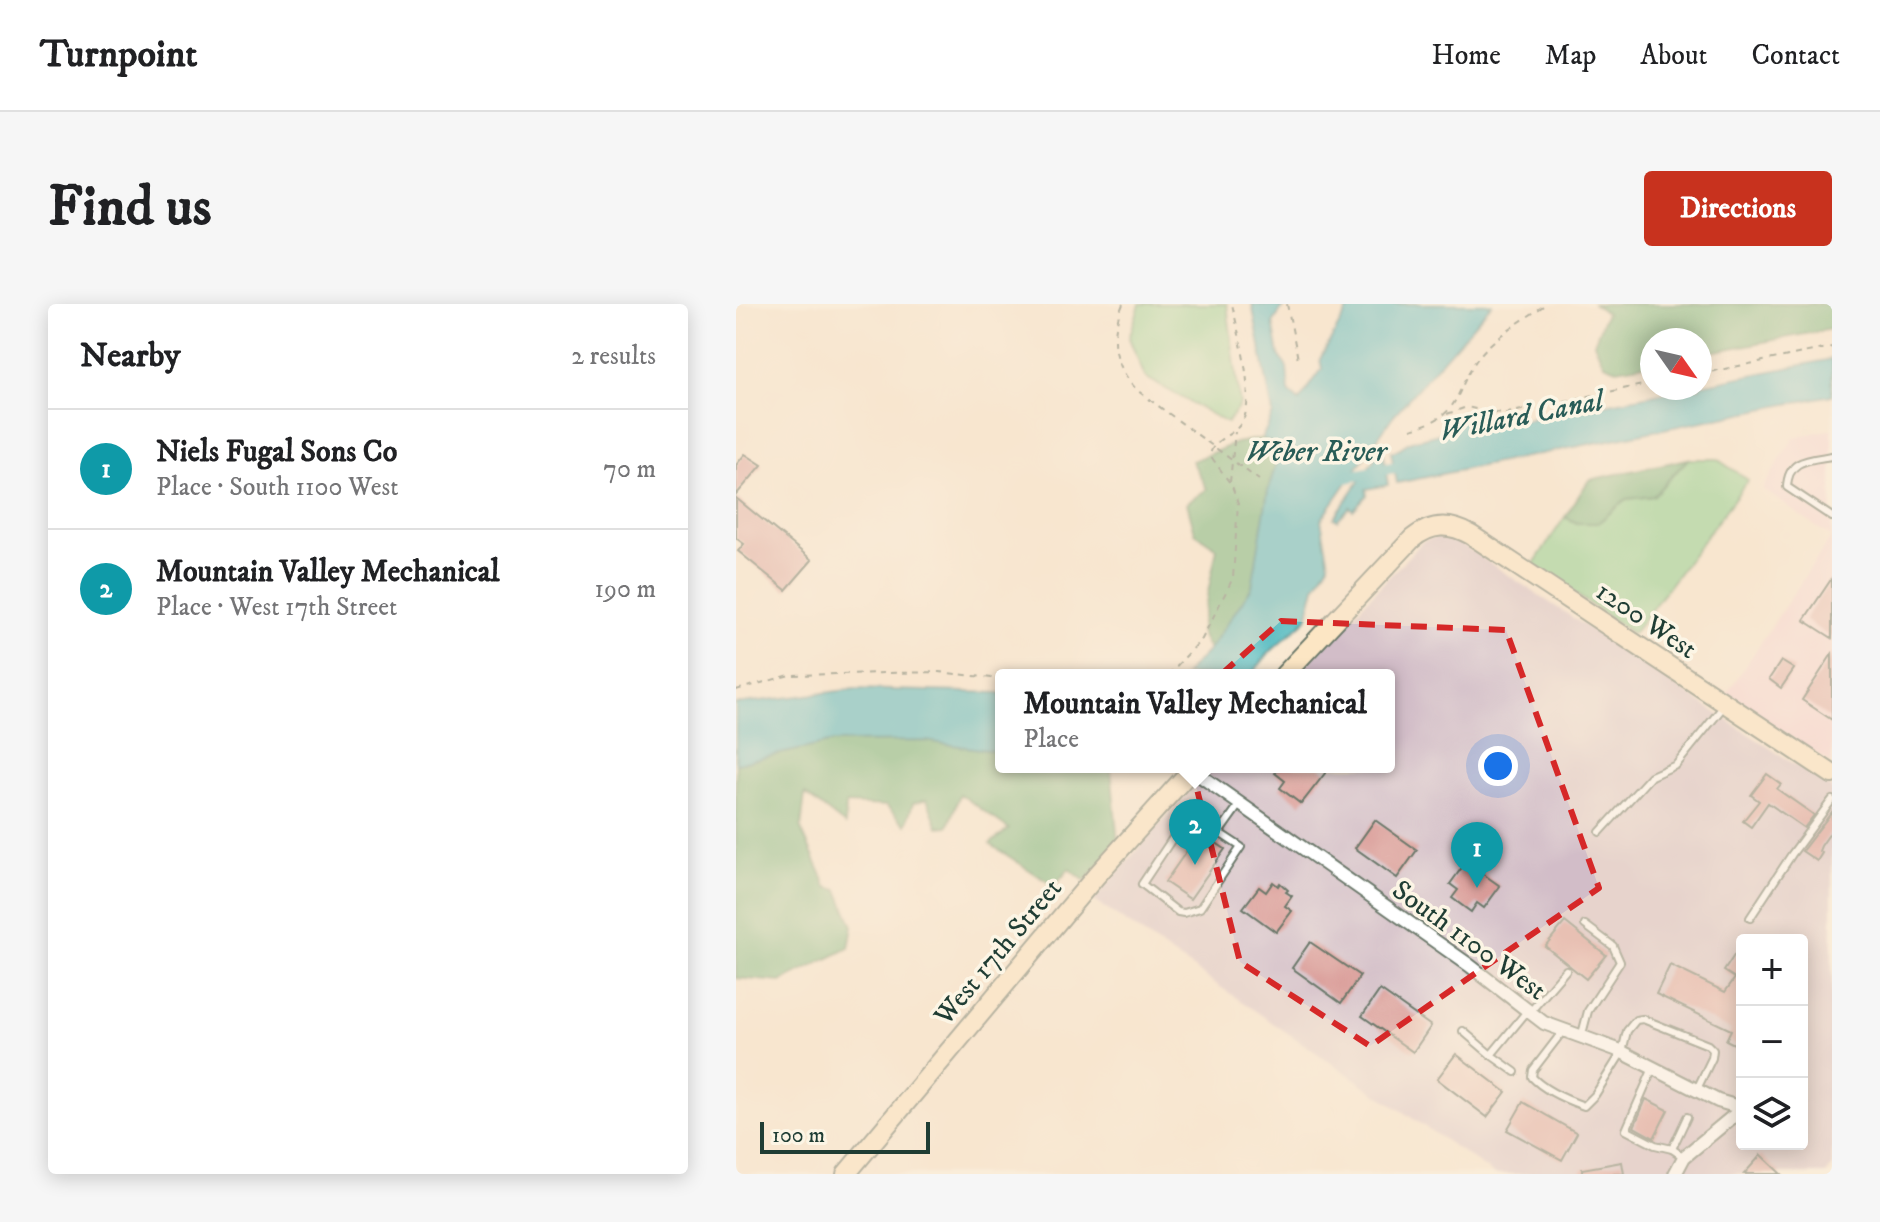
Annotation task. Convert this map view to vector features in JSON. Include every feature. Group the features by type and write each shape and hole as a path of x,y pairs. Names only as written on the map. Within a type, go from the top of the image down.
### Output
{"street":[{"name":"1200 West","path":"1290,669 1412,539 1427,529 1447,526 1461,530 1832,774"},
{"name":"West 17th Street","path":"846,1174 1096,876 1189,773"},
{"name":"South 1100 West","path":"1199,773 1239,805 1469,965 1544,1023 1622,1052 1718,1101 1736,1106"},
{"path":"1715,1131 1718,1101"},
{"path":"1675,1174 1684,1157 1736,1113"}],"lane":[{"path":"1832,456 1798,462 1791,470 1787,487 1832,517"},
{"path":"1600,832 1651,776 1676,765 1726,704"},
{"path":"1750,918 1832,800"},
{"path":"1219,833 1239,805"},
{"path":"1188,815 1219,833 1241,847 1200,908 1178,912 1144,887 1143,880 1188,815"},
{"path":"1581,1038 1588,1011 1620,962 1613,946 1585,925"},
{"path":"1491,1055 1566,970"},
{"path":"1563,1031 1533,1070 1532,1077 1536,1082 1584,1106 1595,1095 1622,1052 1627,1031 1636,1020 1643,1019 1708,1045 1713,1050 1697,1090"},
{"path":"1463,1031 1515,1072"},
{"path":"1653,1068 1627,1133 1672,1149 1684,1157"},
{"path":"1672,1149 1687,1117"}],"path":[{"path":"1123,304 1114,334 1114,351 1127,379 1259,480"},
{"path":"1174,669 1202,639 1233,578 1238,508 1230,483 1211,458 1213,446 1235,431 1242,422 1248,403 1232,304"},
{"path":"1287,304 1298,359"},
{"path":"1447,414 1480,355 1504,333 1546,304"},
{"path":"1712,372 1832,347"},
{"path":"1411,429 1467,407 1507,413 1640,385"},
{"path":"1230,483 1235,431"},
{"path":"736,690 790,675 939,672 995,678"}],"highlighted area":[{"path":"1281,621 1506,630 1599,888 1370,1046 1240,962 1178,713"}],"shaded area":[{"path":"1832,429 1832,764 1726,695 1831,537 1762,489 1794,437"},
{"path":"1446,534 1832,789 1832,1168 1826,1174 1494,1174 1093,900 1205,773 1395,773 1395,669 1302,669 1423,541"}],"green space":[{"path":"1140,304 1227,304 1240,405 1227,423 1145,377 1129,338"},
{"path":"1594,304 1832,304 1832,329 1712,352 1712,328 1640,328 1640,365 1617,369 1604,364 1594,343 1606,313"},
{"path":"1262,438 1272,443 1276,463 1268,491 1252,587 1209,650 1200,632 1217,548 1195,533 1187,503 1207,489 1192,461 1236,443"},
{"path":"1688,459 1717,459 1748,480 1633,634 1533,565 1565,517 1577,523 1598,523 1626,499 1653,496"},
{"path":"1688,459 1653,496 1626,499 1598,523 1577,523 1565,517 1589,480"},
{"path":"926,741 995,751 995,773 1111,773 1118,844 1085,881 1069,869 1054,886 990,844 1009,829 960,794 948,826 938,827 927,799 913,803 906,825 886,806 846,804 845,825 805,794 801,829 827,887 838,890 853,926 849,948 781,982 736,978 736,764 833,742"}],"water":[{"name":"Weber River","path":"1252,304 1284,306 1273,323 1279,355 1287,367 1289,392 1299,401 1322,369 1320,359 1351,304 1492,304 1393,416 1321,520 1329,564 1315,587 1307,619 1256,669 1190,669 1209,650 1252,587 1268,491 1276,463 1272,443 1262,438 1273,414"},
{"path":"1832,359 1832,395 1397,483 1391,452 1411,441 1440,434 1463,419 1478,429 1640,397 1640,400 1712,400 1712,383"},
{"path":"1383,453 1388,485 1366,489 1367,495 1353,510 1350,507 1337,520 1334,518 1375,454"},
{"path":"855,689 995,693 995,751 926,741 833,742 736,764 736,704"}],"building":[{"path":"745,454 762,465 736,495 736,465"},
{"path":"736,498 812,560 786,590 738,551 744,544 736,538"},
{"path":"1832,578 1832,638 1804,620"},
{"path":"1832,654 1832,720 1802,700"},
{"path":"1781,661 1794,669 1781,688 1769,679"},
{"path":"1275,773 1325,773 1301,804 1280,788 1285,781"},
{"path":"1767,774 1781,784 1777,789 1814,815 1804,828 1768,803 1751,827 1743,821 1759,801 1751,795"},
{"path":"1832,812 1832,830 1821,846 1819,851 1822,853 1817,861 1802,851"},
{"path":"1375,820 1417,850 1397,878 1355,848"},
{"path":"1200,832 1225,849 1190,899 1165,882"},
{"path":"1466,862 1500,886 1484,908 1477,903 1471,912 1452,898 1458,890 1450,884"},
{"path":"1273,882 1278,886 1280,883 1292,896 1285,906 1292,911 1276,932 1243,908 1259,887 1266,892"},
{"path":"1565,922 1606,955 1586,979 1545,946"},
{"path":"1310,942 1360,976 1341,1003 1292,968"},
{"path":"1736,955 1736,1045 1726,1040 1731,1030 1656,994 1670,965 1725,992 1735,978 1724,971"},
{"path":"1380,990 1431,1026 1413,1052 1362,1016"},
{"path":"1456,1054 1506,1092 1487,1117 1437,1079"},
{"path":"1646,1099 1668,1110 1654,1138 1634,1127"},
{"path":"1523,1102 1577,1133 1562,1160 1507,1130"},
{"path":"1761,1155 1781,1174 1744,1174"},
{"path":"1622,1162 1624,1174 1582,1174 1582,1169"}],"waterway":[{"name":"Willard Canal","path":"1338,479 1410,464"}],"place":[{"name":"Mountain Valley Mechanical","path":"1195,865"},
{"name":"Niels Fugal Sons Co","path":"1477,888"}]}
